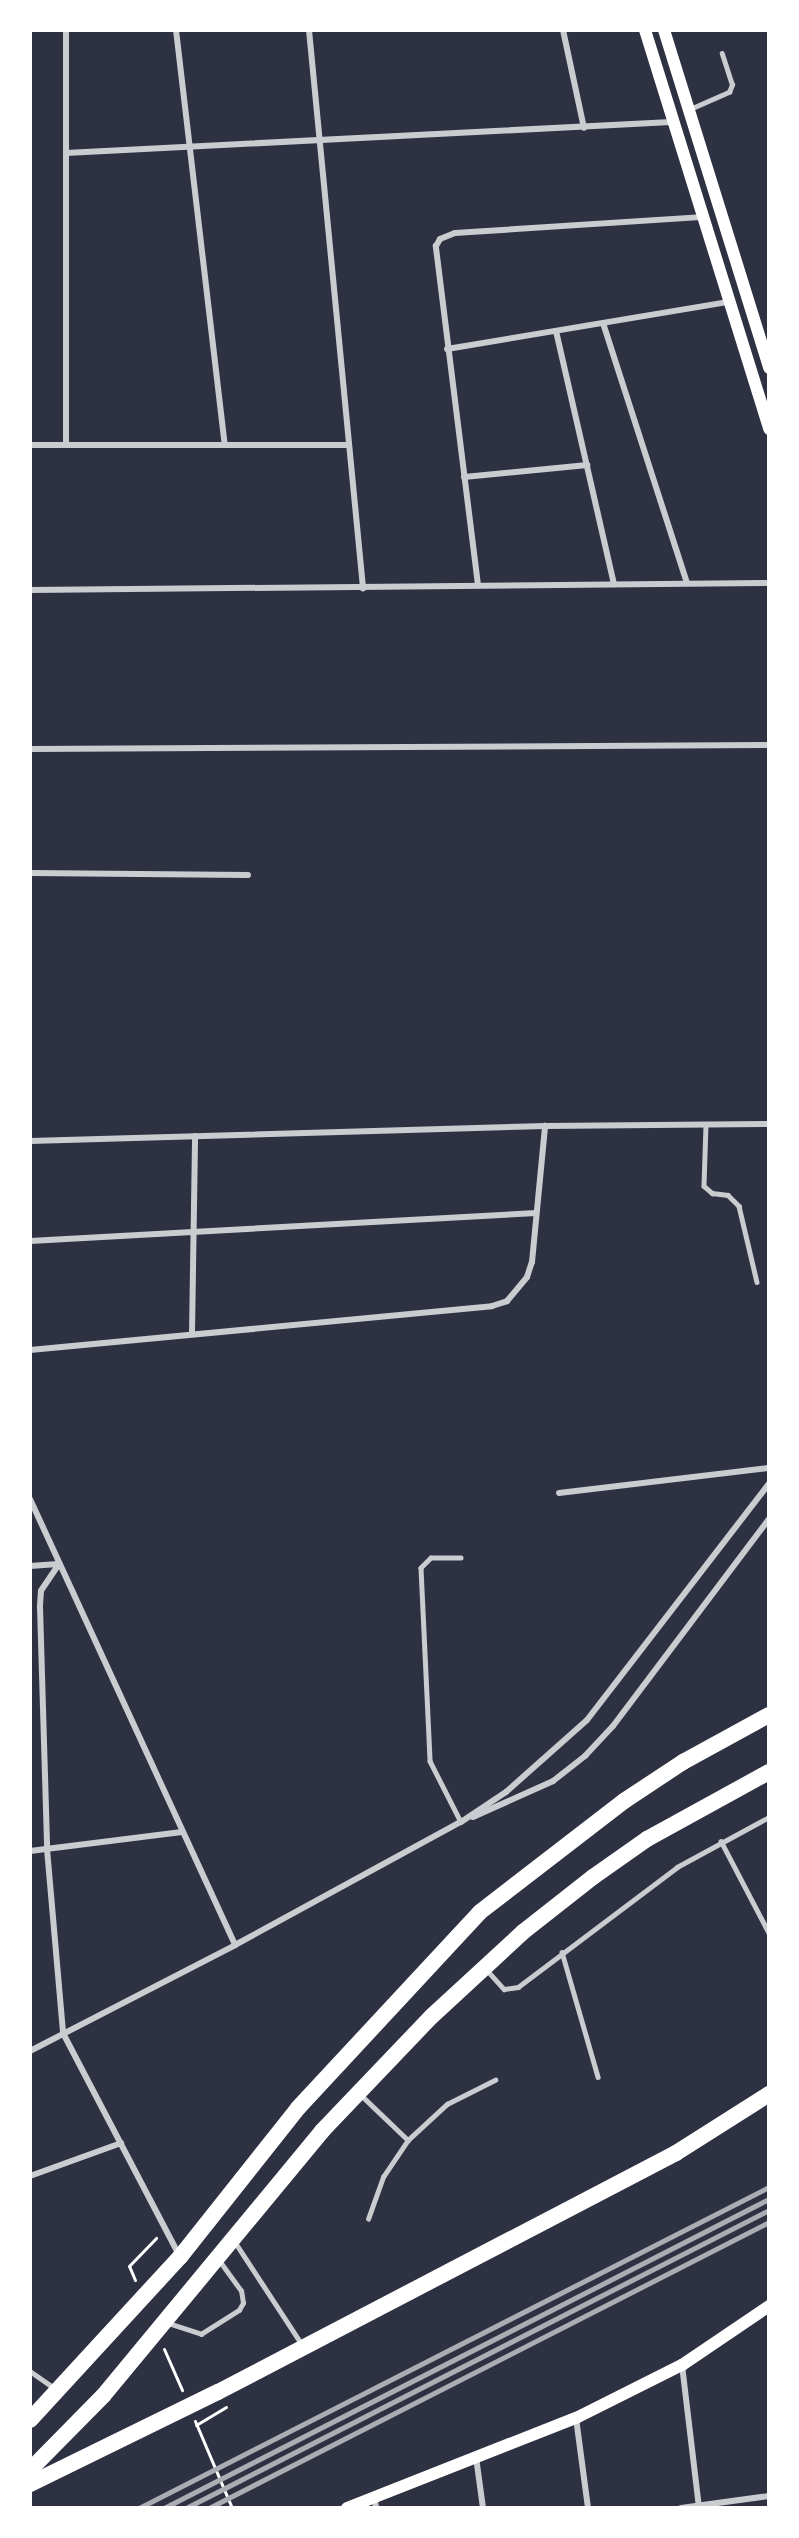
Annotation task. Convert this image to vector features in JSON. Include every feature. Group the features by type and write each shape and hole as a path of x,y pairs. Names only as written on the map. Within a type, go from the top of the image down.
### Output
{"highway":[{"path":"30,2420 180,2256 298,2108 480,1912 561,1846 683,1762 769,1715"},
{"path":"30,2470 103,2396 218,2260 322,2131 485,1967 593,1877 701,1808 769,1772"},
{"path":"30,2484 95,2456 676,2153 769,2094"}],"main road":[{"path":"645,30 700,217 769,429"},
{"path":"664,30 688,110 764,335 769,368"},
{"path":"347,2508 374,2495 576,2418 681,2365 769,2306"}],"street":[{"path":"66,30 66,444"},
{"path":"176,30 225,444"},
{"path":"309,30 363,588"},
{"path":"564,30 584,128"},
{"path":"66,153 671,122"},
{"path":"478,585 434,254 440,239 455,233 700,217"},
{"path":"447,349 727,302"},
{"path":"603,323 687,583"},
{"path":"556,331 614,584"},
{"path":"30,445 349,444"},
{"path":"464,477 587,465"},
{"path":"30,590 769,583"},
{"path":"30,749 769,745"},
{"path":"30,873 248,875"},
{"path":"30,1141 545,1126 769,1124"},
{"path":"30,1350 492,1306 519,1291 531,1262 545,1126"},
{"path":"192,1333 195,1136"},
{"path":"30,1241 536,1213"},
{"path":"559,1493 769,1468"},
{"path":"461,1822 535,1770 587,1720 769,1484"},
{"path":"30,1499 235,1945"},
{"path":"30,2051 235,1945 461,1822 554,1781 585,1756 613,1726 769,1519"},
{"path":"30,1566 59,1564"},
{"path":"59,1564 42,1591 40,1607 47,1849 63,2033 180,2256"},
{"path":"30,1851 182,1832"},
{"path":"30,2176 121,2143"},
{"path":"681,2365 699,2507"},
{"path":"576,2418 588,2508"},
{"path":"476,2457 483,2508"},
{"path":"374,2495 376,2508"},
{"path":"681,2508 769,2496"}],"lane":[{"path":"688,110 729,92 732,85 722,54"},
{"path":"706,1125 704,1186 712,1193 728,1196 738,1206 757,1282"},
{"path":"460,1558 431,1558 421,1568 430,1761 461,1822"},
{"path":"485,1967 504,1989 512,1990 677,1867 769,1817"},
{"path":"722,1841 769,1933"},
{"path":"562,1952 598,2077"},
{"path":"368,2219 383,2177 408,2140 447,2104 495,2080"},
{"path":"360,2094 408,2140"},
{"path":"234,2240 304,2347"},
{"path":"166,2322 201,2334 213,2330 239,2310 243,2303 241,2291 218,2260"},
{"path":"30,2371 58,2392"}],"path":[{"path":"138,2287 129,2266 150,2244"},
{"path":"160,2340 183,2393"},
{"path":"196,2424 227,2409"},
{"path":"192,2414 232,2508"}],"railway":[{"path":"139,2508 769,2187"},
{"path":"164,2508 769,2199"},
{"path":"186,2508 769,2210"},
{"path":"209,2508 769,2222"}]}
